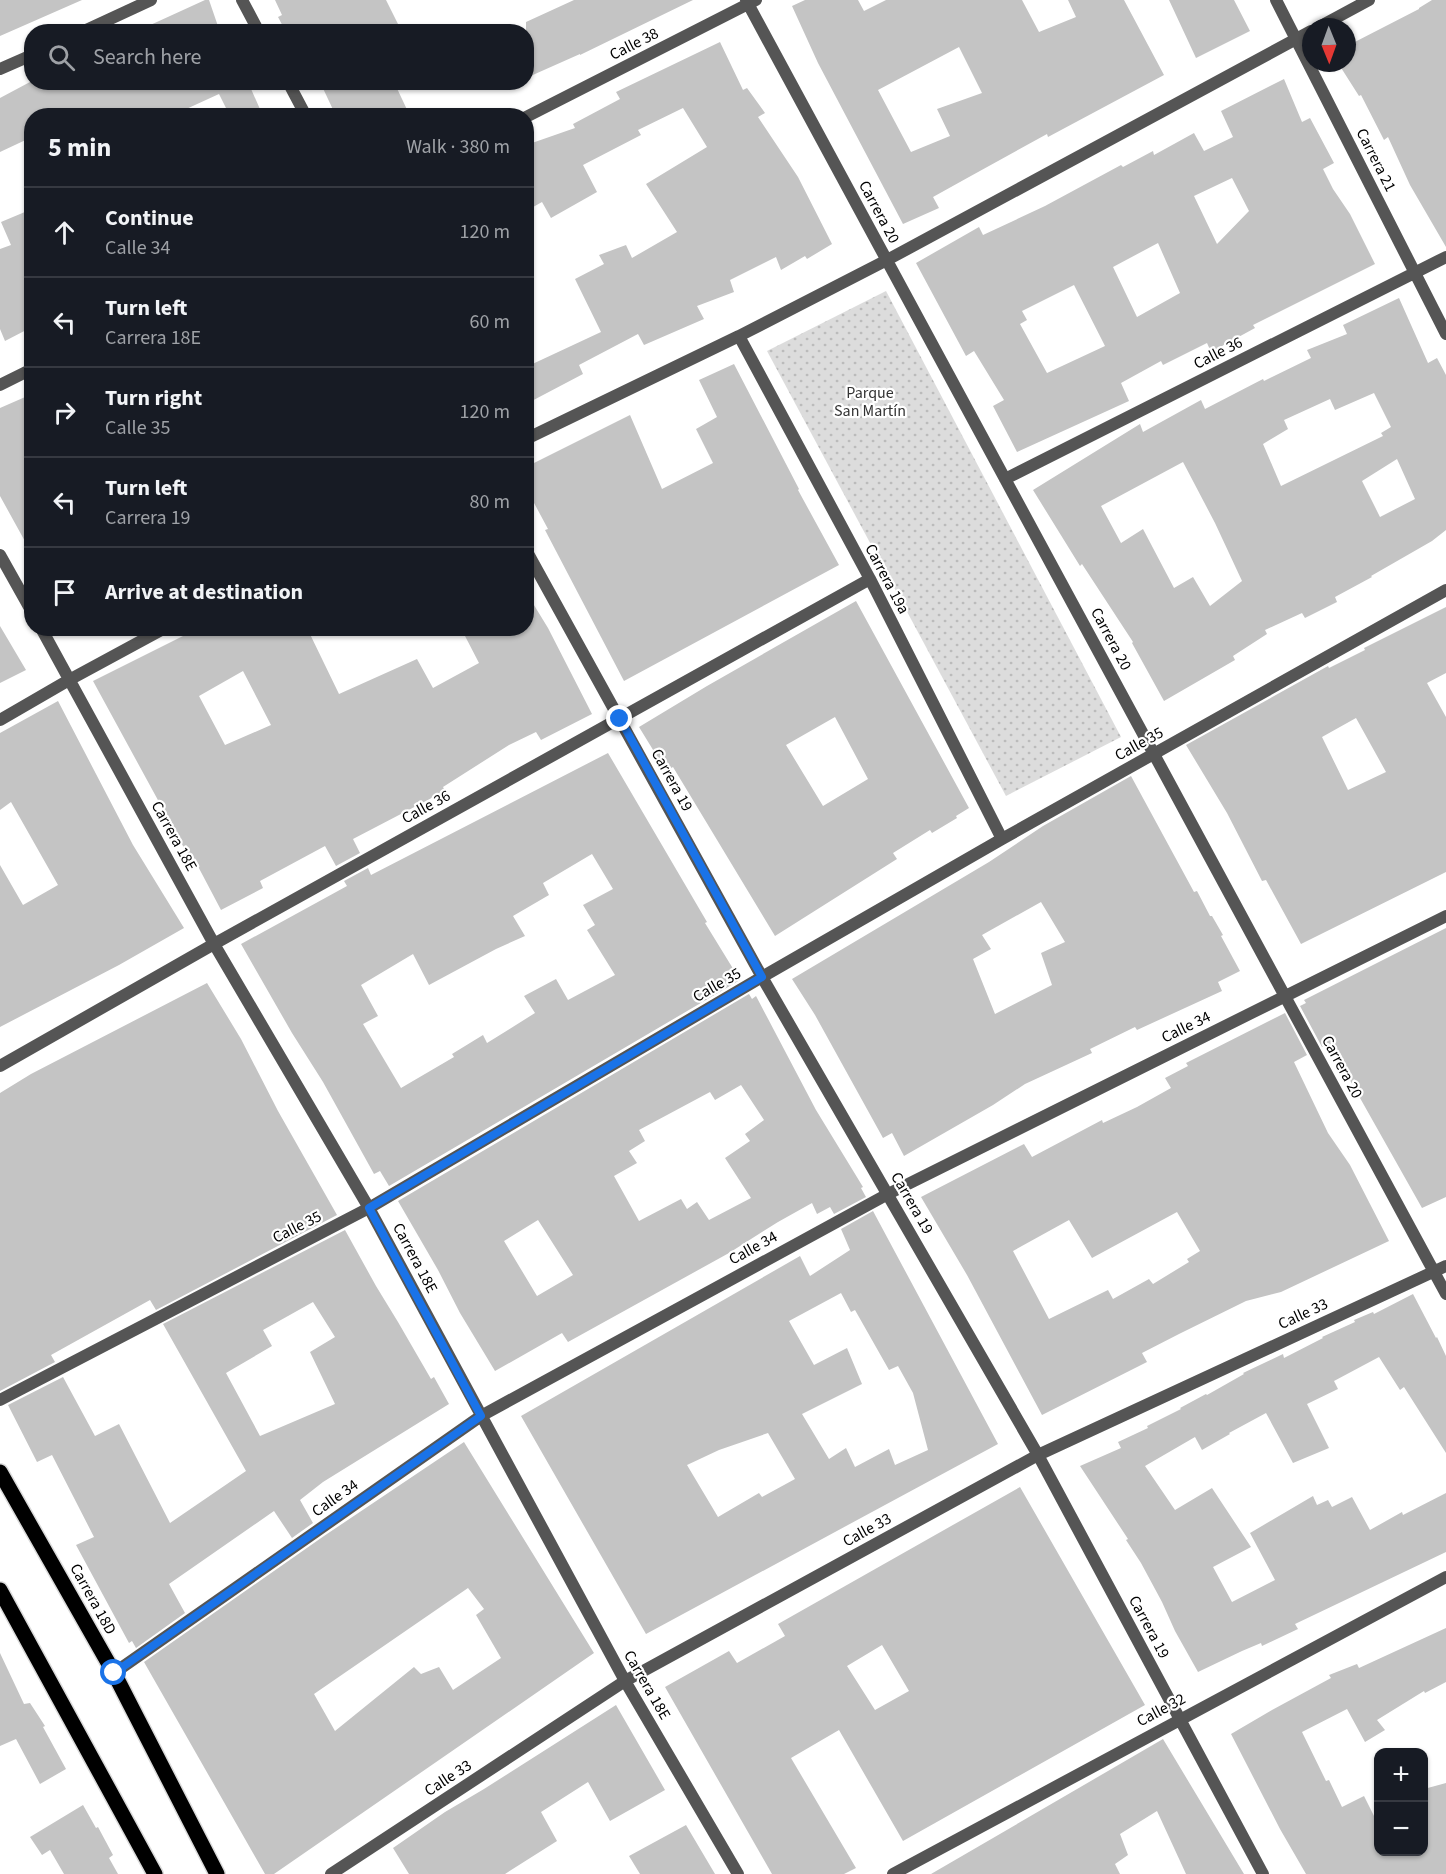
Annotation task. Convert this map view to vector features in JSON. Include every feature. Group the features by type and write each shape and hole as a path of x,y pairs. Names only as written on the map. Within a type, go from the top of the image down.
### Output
{"main road":[{"name":"Carrera 18D","path":"0,1472 114,1673 217,1874"},
{"path":"0,1590 155,1874"}],"street":[{"path":"99,24 151,0"},
{"path":"242,0 255,24"},
{"name":"Carrera 21","path":"1276,0 1446,334"},
{"path":"1336,18 1369,0"},
{"name":"Calle 38","path":"534,113 750,1"},
{"name":"Carrera 20","path":"750,1 887,260 1446,1294"},
{"path":"534,435 739,336 887,260 1302,36"},
{"path":"0,69 24,58"},
{"path":"292,90 302,108"},
{"name":"Calle 36","path":"1005,479 1446,257"},
{"name":"Carrera 19a","path":"739,336 870,579 1002,839"},
{"path":"0,385 24,373"},
{"path":"0,555 24,598"},
{"name":"Carrera 19","path":"534,564 762,977 1038,1455 1263,1874"},
{"name":"Calle 36","path":"0,1066 214,944 870,579"},
{"name":"Calle 35","path":"0,1400 369,1208 1002,839 1446,590"},
{"name":"Carrera 18E","path":"44,636 214,944 369,1208 625,1681 738,1874"},
{"path":"0,720 150,636"},
{"name":"Calle 34","path":"114,1673 481,1416 888,1194 1446,916"},
{"name":"Calle 33","path":"332,1874 625,1681 1038,1455 1446,1266"},
{"name":"Calle 32","path":"892,1874 1446,1577"}],"green space":[{"name":"Parque San Martín","path":"886,291 1121,737 1006,796 767,351"}],"building":[{"path":"0,0 82,0 24,24 0,36"},
{"path":"209,0 217,24 152,24"},
{"path":"275,0 386,0 398,24 282,24 278,17 282,15"},
{"path":"574,0 693,0 580,55 534,74 534,24 526,24"},
{"path":"805,0 858,0 864,11 886,0 1022,0 1039,32 1076,17 1068,0 1124,0 1164,75 1048,137 1047,134 933,197 939,208 903,224 818,63 792,6","holes":["959,47 982,93 937,109 950,136 911,152 878,90"]},
{"path":"1169,0 1234,0 1250,31 1196,58"},
{"path":"1432,0 1446,0 1446,247 1410,185 1388,137 1384,140 1361,95 1359,96 1344,72 1356,72 1356,41"},
{"path":"720,42 743,90 747,88 765,113 758,117 798,177 832,244 807,259 805,256 781,270 776,257 730,280 734,292 697,306 704,319 644,345 638,334 579,365 583,374 534,400 534,363 601,332 575,279 604,264 599,255 626,245 632,258 677,232 646,184 707,147 683,108 638,130 641,135 583,165 597,192 551,218 542,202 534,206 534,142 575,128 573,124 620,99 616,92"},
{"path":"1284,79 1302,122 1310,118 1334,163 1323,169 1350,214 1375,264 1253,325 1255,328 1211,352 1207,343 1163,365 1161,361 1121,383 1129,401 1017,452 993,406 1004,400 974,351 966,356 916,263 979,227 983,235 1045,206 1121,165 1123,167 1153,151 1154,155 1194,133 1204,151 1233,137 1221,111","holes":["1232,178 1249,211 1217,244 1194,196","1158,243 1180,293 1137,317 1113,267","1074,285 1105,346 1047,373 1020,324 1027,320 1022,311"]},
{"path":"24,85 24,90 252,90 259,108 226,108 219,94 188,108 24,108 24,141 0,152 0,98"},
{"path":"324,90 398,90 406,108 332,108"},
{"path":"24,212 24,331 5,341 0,329 0,249 11,245 1,222"},
{"path":"1399,298 1428,363 1437,358 1446,375 1446,530 1432,541 1335,597 1337,602 1305,618 1302,613 1265,630 1267,634 1233,656 1235,660 1164,701 1133,642 1082,564 1080,566 1033,490 1140,424 1143,432 1201,400 1205,409 1263,379 1264,381 1311,358 1307,350 1347,334 1343,325","holes":["1374,393 1391,427 1381,433 1383,436 1281,486 1263,444 1288,429 1284,420 1330,399 1335,410","1397,459 1415,499 1380,517 1362,481","1183,462 1242,581 1210,606 1193,577 1174,588 1143,529 1121,543 1101,506"]},
{"path":"734,364 839,565 624,681 545,530 548,529 534,503 534,463 630,415 662,489 713,463 696,429 717,417 699,380"},
{"path":"24,398 24,540 0,496 0,408"},
{"path":"856,601 969,808 932,833 930,830 893,853 897,859 775,936 673,767 666,771 639,727","holes":["835,717 868,779 823,806 786,745"]},
{"path":"534,605 592,714 541,740 536,732 509,745 443,787 445,791 353,839 360,853 336,866 325,846 260,881 263,888 221,910 192,855 189,857 93,681 183,636 311,636 339,694 417,659 433,688 479,663 465,636 534,636","holes":["243,671 271,725 225,745 199,696"]},
{"path":"1446,607 1446,673 1427,683 1446,717 1446,872 1301,944 1266,880 1262,881 1227,813 1186,745 1328,666 1329,668 1365,650 1364,648","holes":["1356,718 1386,772 1348,790 1322,737"]},
{"path":"0,626 26,670 0,683"},
{"path":"58,701 133,845 184,928 0,1027 0,865 23,905 58,885 11,802 0,810 0,733"},
{"path":"608,753 740,980 389,1186 380,1171 374,1174 323,1082 241,944 347,886 344,881 368,868 371,875","holes":["592,854 613,889 583,905 595,925 587,930 615,975 568,1000 556,979 524,996 535,1013 487,1043 483,1035 452,1054 454,1057 401,1088 363,1024 378,1016 361,985 413,954 429,985 525,936 513,916 549,895 543,883"]},
{"path":"1131,776 1194,892 1197,891 1223,935 1221,936 1240,971 1218,982 1222,991 1137,1030 1135,1027 1090,1049 1092,1053 1025,1084 904,1156 892,1133 883,1138 815,1015 792,979 989,862 1043,826","holes":["1041,902 1065,942 1041,953 1052,985 995,1014 973,959 991,949 982,935"]},
{"path":"1446,928 1446,1197 1422,1208 1329,1043 1322,1047 1300,1006 1306,1003 1304,1000"},
{"path":"207,983 241,1039 278,1111 337,1215 156,1310 150,1300 51,1355 55,1362 0,1391 0,1093 31,1074"},
{"path":"749,994 752,999 756,996 816,1110 863,1187 861,1188 866,1197 834,1214 830,1207 817,1214 812,1203 729,1253 568,1342 562,1333 495,1371 398,1201","holes":["741,1085 764,1120 745,1134 750,1141 725,1158 751,1198 709,1220 697,1202 687,1209 681,1199 639,1221 614,1176 637,1163 629,1151 645,1141 639,1130 710,1092 715,1100","538,1220 573,1275 537,1296 504,1241"]},
{"path":"1285,1013 1307,1055 1294,1062 1328,1133 1350,1165 1389,1241 1281,1292 1246,1301 1179,1334 1142,1353 1147,1362 1042,1415 967,1275 921,1197 1024,1144 1032,1157 1102,1120 1103,1123 1137,1107 1171,1088 1165,1078 1188,1066 1186,1063","holes":["1177,1212 1200,1251 1187,1259 1189,1262 1153,1284 1149,1279 1113,1299 1108,1290 1049,1319 1013,1251 1069,1220 1092,1258"]},
{"path":"873,1211 998,1444 646,1634 521,1416 800,1256 810,1276 850,1250 841,1229","holes":["841,1293 851,1312 855,1310 889,1370 898,1366 913,1393 928,1450 895,1465 889,1449 855,1467 846,1448 829,1459 802,1414 862,1384 847,1348 814,1365 789,1321","768,1433 795,1479 762,1497 759,1493 718,1517 687,1465 719,1450"]},
{"path":"345,1230 431,1379 434,1377 449,1404 323,1482 300,1500 313,1523 292,1538 274,1511 169,1584 185,1613 136,1648 132,1641 129,1643 76,1545 94,1537 52,1455 37,1462 8,1405 63,1377 95,1436 119,1424 170,1523 246,1471 163,1324","holes":["313,1302 335,1337 310,1352 335,1404 260,1436 226,1373 272,1346 263,1330"]},
{"path":"1413,1294 1446,1356 1446,1453 1404,1387 1400,1390 1379,1357 1334,1381 1338,1389 1307,1404 1329,1448 1293,1463 1266,1413 1202,1450 1195,1437 1145,1466 1175,1510 1212,1488 1251,1547 1213,1567 1232,1602 1275,1580 1250,1533 1313,1496 1317,1505 1328,1500 1332,1507 1352,1497 1370,1530 1402,1512 1403,1515 1446,1493 1446,1552 1295,1624 1298,1629 1262,1646 1261,1643 1242,1651 1198,1672 1141,1563 1126,1540 1128,1539 1080,1466 1121,1448 1118,1442 1148,1428 1147,1426 1207,1395 1243,1373 1283,1354 1284,1358 1355,1322 1354,1320 1373,1312 1374,1314"},
{"path":"464,1442 594,1653 274,1874 265,1874 144,1662 324,1536","holes":["468,1588 484,1609 476,1615 501,1658 453,1690 439,1667 421,1674 414,1667 335,1731 314,1694"]},
{"path":"1020,1487 1145,1705 903,1841 839,1730 791,1758 856,1868 844,1874 772,1874 665,1687 729,1651 737,1663 785,1636 778,1624","holes":["882,1645 909,1691 875,1710 847,1666"]},
{"path":"1446,1628 1446,1682 1425,1693 1424,1691 1377,1720 1385,1730 1365,1742 1347,1709 1302,1732 1326,1781 1329,1780 1342,1807 1364,1796 1374,1816 1374,1856 1428,1856 1428,1788 1446,1783 1446,1874 1306,1874 1231,1734 1331,1678 1329,1675 1357,1664 1359,1668"},
{"path":"0,1653 24,1704 30,1703 45,1726 43,1727 66,1769 40,1784 16,1739 0,1746"},
{"path":"616,1705 665,1790 610,1821 588,1782 541,1812 557,1841 505,1874 409,1874 393,1848 445,1812"},
{"path":"1163,1739 1244,1874 1186,1874 1157,1811 1120,1834 1128,1855 1115,1864 1120,1874 931,1874"},
{"path":"83,1805 113,1855 109,1858 118,1874 64,1874 50,1850 42,1855 30,1837"},
{"path":"686,1825 715,1874 640,1874 629,1856"}],"route":[{"path":"114,1673 481,1416 369,1208 762,977 620,719"}]}
